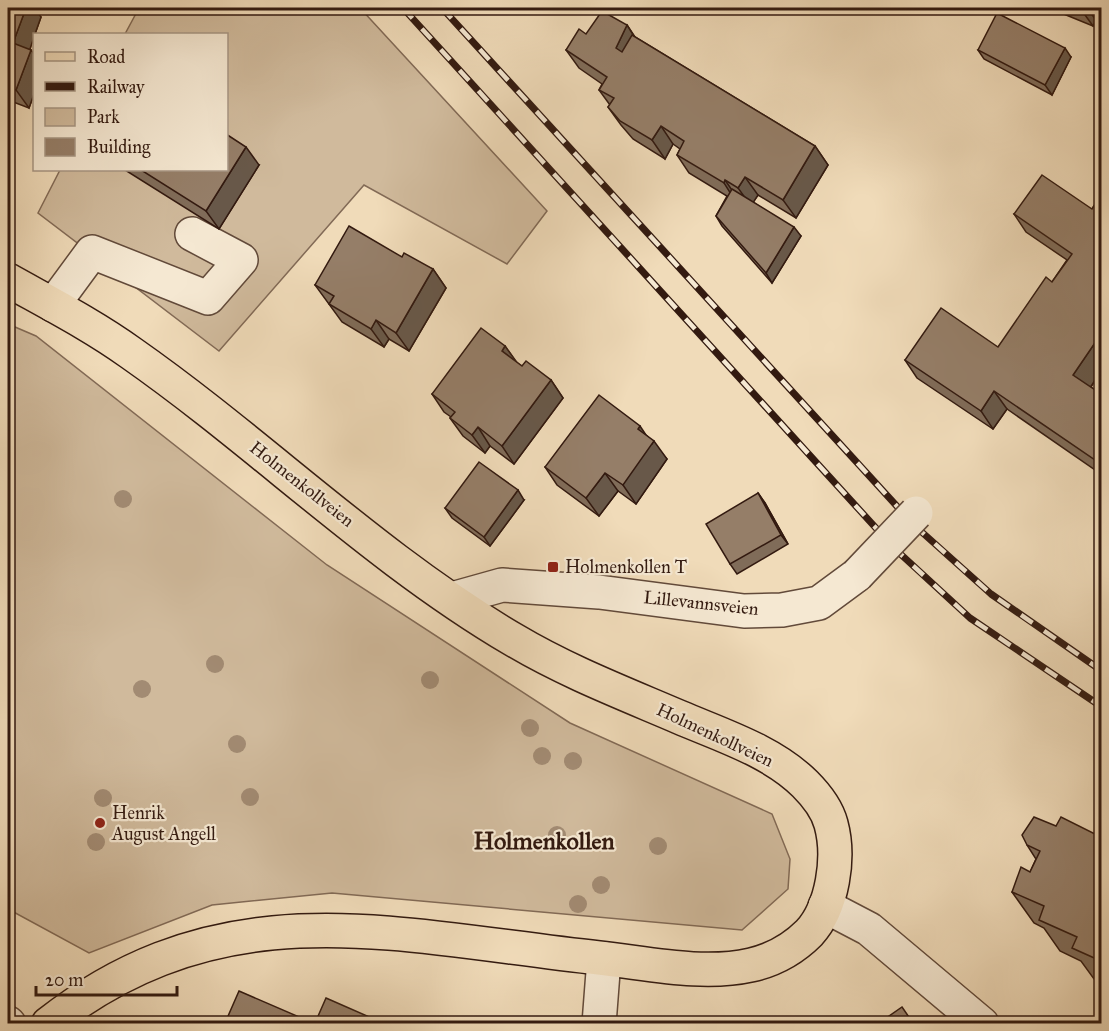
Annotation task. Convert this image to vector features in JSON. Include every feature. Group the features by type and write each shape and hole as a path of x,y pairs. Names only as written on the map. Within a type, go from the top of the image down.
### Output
{"main road":[{"name":"Holmenkollveien","path":"8,280 127,350 188,394 411,570 513,640 576,673 749,747 777,762 802,781 820,802 830,822 833,864 825,906 818,922 799,941 775,958 750,965 728,968 677,967 387,932 270,931 215,940 167,955 122,974 82,996 48,1023"}],"street":[{"path":"53,305 92,252 208,298 241,260 192,234"},
{"name":"Lillevannsveien","path":"452,599 502,585 599,592 744,611 782,610 819,603 857,575 916,513"},
{"path":"825,906 869,929 982,1023"},
{"path":"599,1023 604,959"}],"green space":[{"path":"139,8 360,8 547,211 507,264 364,185 219,351 38,213 59,171 228,171 228,33 126,33"},
{"path":"8,324 36,336 327,565 570,723 772,814 790,859 788,889 742,930 332,893 212,905 89,953 8,909"}],"building":[{"path":"8,8 26,8 13,43 31,50 16,90 8,87"},
{"path":"602,11 627,25 616,48 622,52 632,35 815,146 783,200 745,177 738,188 725,180 724,183 677,155 684,141 661,126 652,140 620,121 608,107 614,98 599,90 607,77 566,50 579,29 586,34"},
{"path":"997,13 1065,48 1045,85 978,50"},
{"path":"228,135 246,147 206,211 143,171 228,171"},
{"path":"1042,175 1092,209 1101,195 1101,334 1073,375 1101,394 1101,464 994,391 981,411 905,360 941,308 998,347 1046,277 1052,282 1072,254 1014,214"},
{"path":"732,189 794,227 766,273 716,216"},
{"path":"349,226 402,257 404,253 433,269 396,333 376,320 371,329 329,304 334,296 315,285"},
{"path":"481,328 505,346 502,351 522,366 526,361 551,380 502,446 478,427 472,435 450,418 455,412 432,394"},
{"path":"599,395 640,426 638,429 654,441 623,485 605,473 586,498 545,467"},
{"path":"479,462 518,490 484,537 445,508"},
{"path":"758,493 781,535 730,564 706,524"},
{"path":"1034,817 1056,826 1061,817 1101,837 1101,961 1072,948 1077,937 1039,920 1044,906 1012,892 1021,867 1030,872 1040,851 1027,845 1022,835"},
{"path":"239,991 313,1023 225,1023"},
{"path":"326,998 383,1023 315,1023"},
{"path":"902,1007 913,1023 879,1023"}],"railway":[{"path":"403,8 895,549 970,618 1102,707"},
{"path":"442,8 915,526 991,594 1102,671"}],"place":[{"name":"Holmenkollen T","path":"553,567"},
{"name":"Henrik August Angell","path":"100,823"}],"district":[{"name":"Holmenkollen","path":"544,841"}]}
